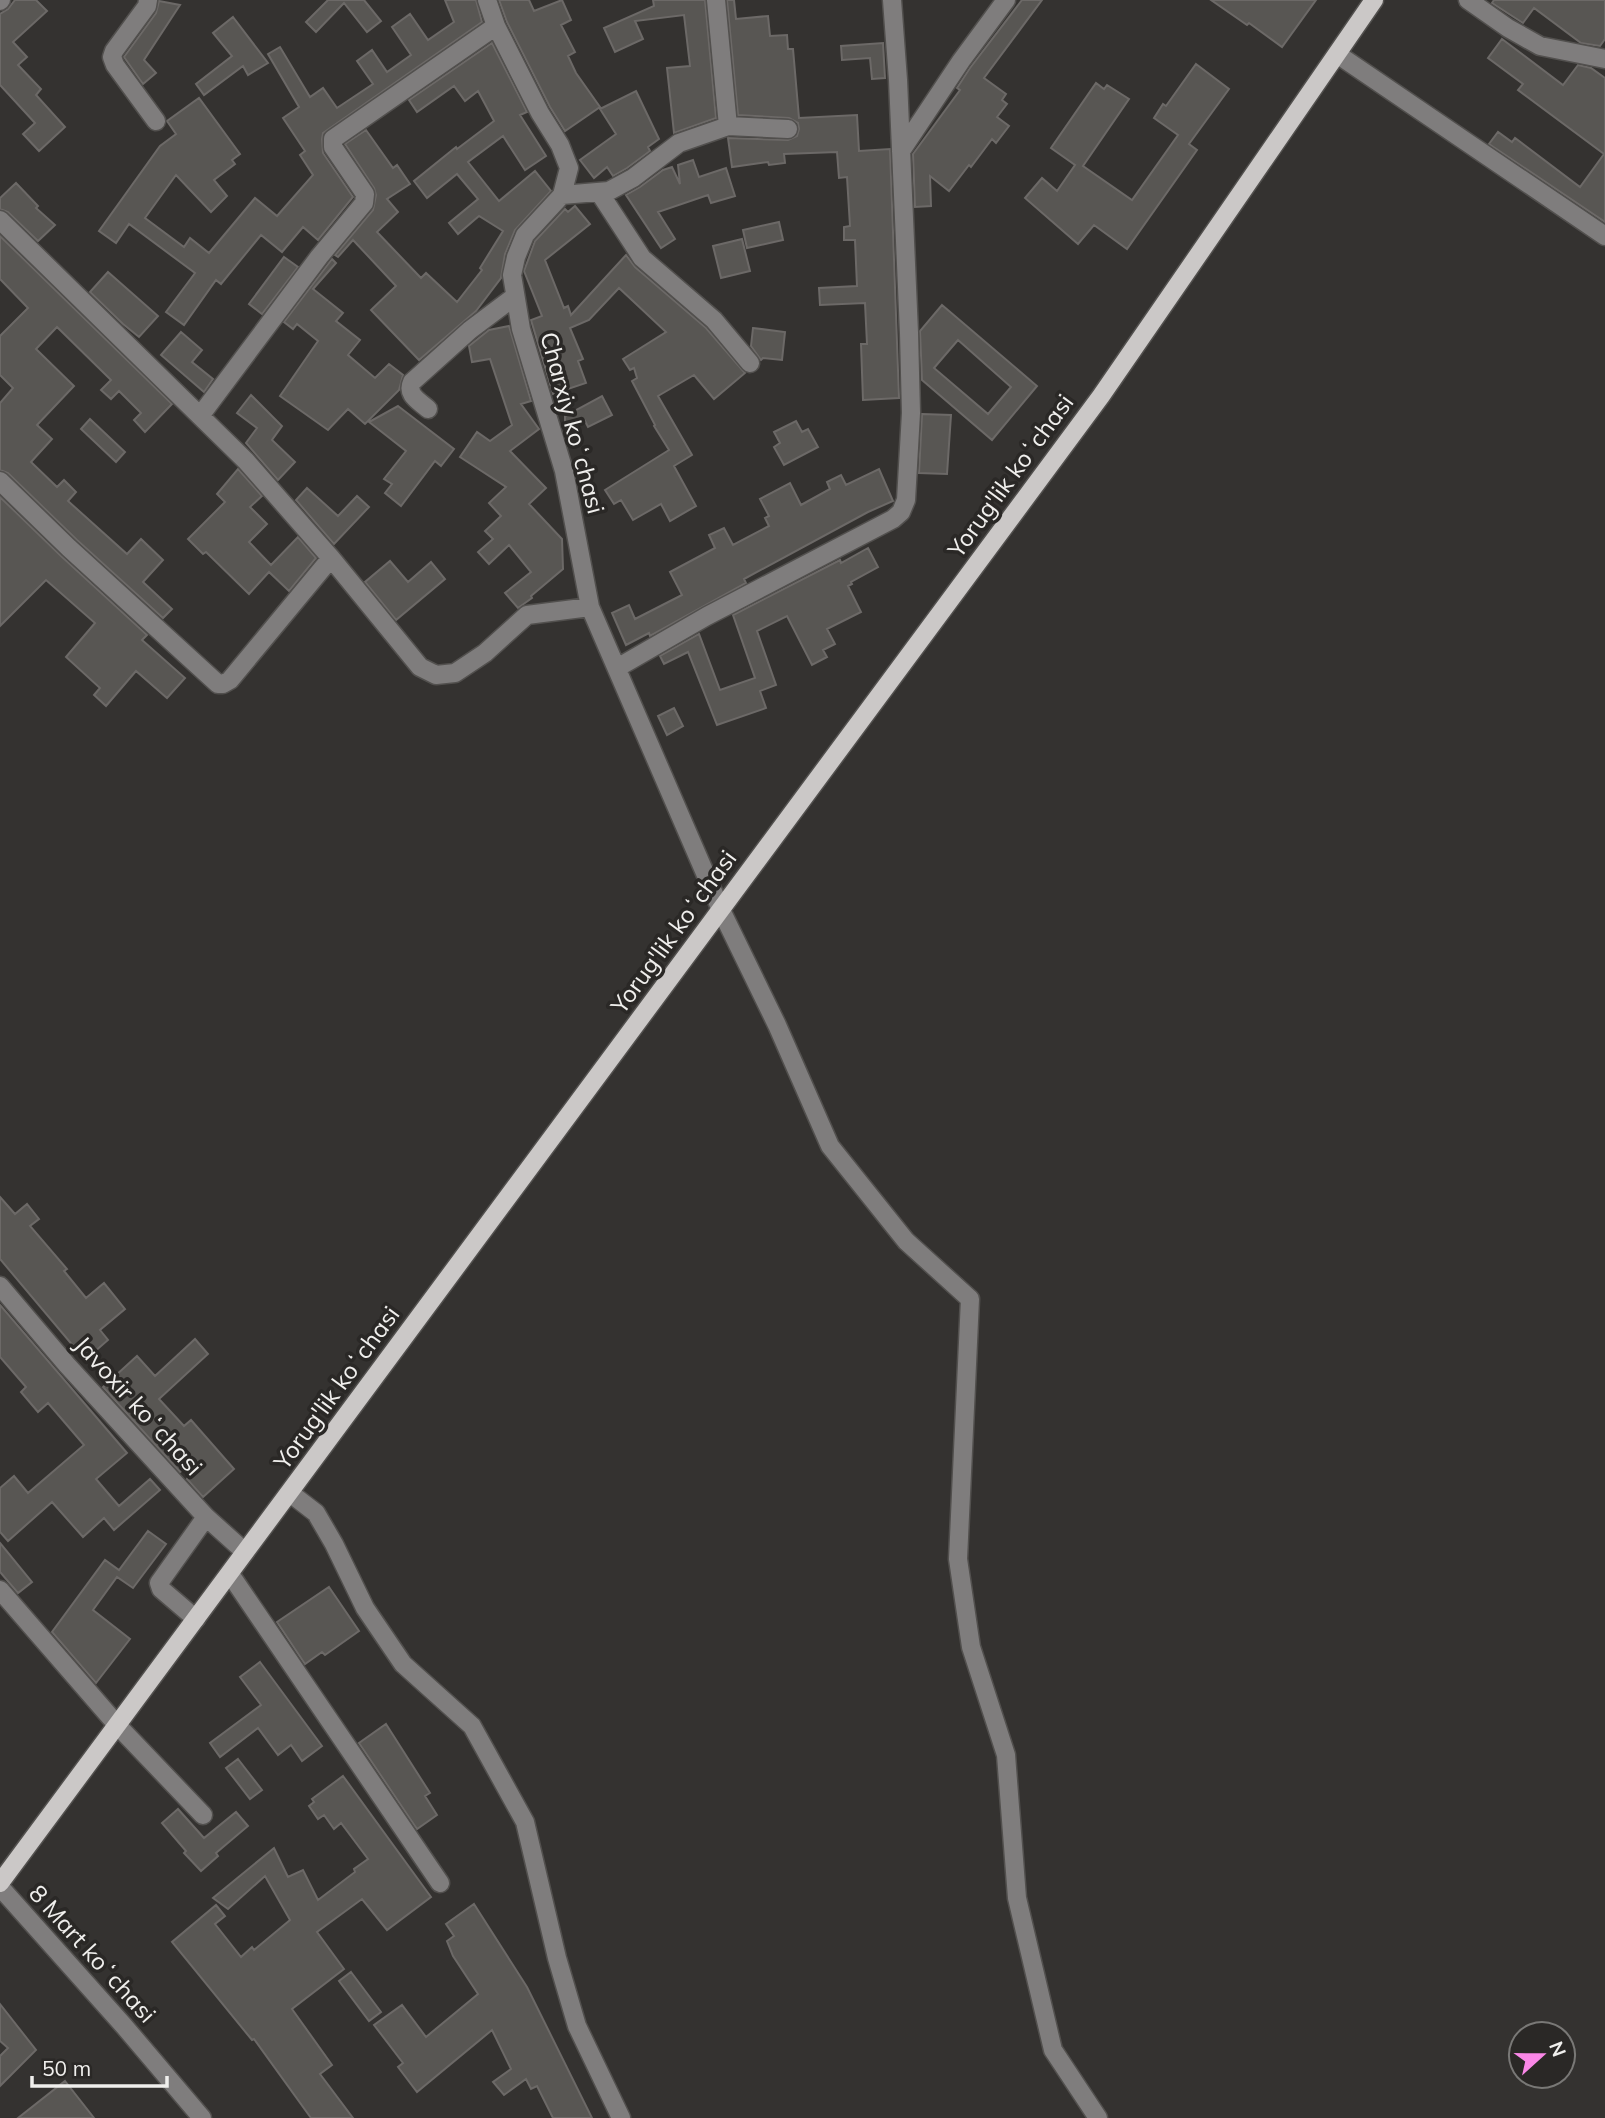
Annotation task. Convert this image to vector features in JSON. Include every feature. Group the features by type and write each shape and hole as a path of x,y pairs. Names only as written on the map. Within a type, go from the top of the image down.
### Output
{"main road":[{"name":"Yorug'lik koʻchasi","path":"0,1885 1101,396 1374,0"}],"street":[{"path":"148,0 147,6 112,57 156,121"},
{"path":"487,0 496,26 540,113 560,145 569,168 562,195 609,191 634,178 679,143 728,126 788,129"},
{"path":"716,0 728,126"},
{"path":"617,668 707,616 893,519 901,512 905,500 911,412 898,80 892,0"},
{"path":"901,152 961,61 1006,0"},
{"path":"1468,0 1540,46 1605,58"},
{"path":"200,416 319,257 364,203 365,194 333,147 333,139 496,26"},
{"path":"1337,54 1605,236"},
{"path":"599,192 642,258 713,320 750,363"},
{"name":"Charxiy koʻchasi","path":"562,195 525,235 512,275 521,329 564,471 590,607 721,910 777,1025 830,1146 906,1241 970,1299 958,1559 971,1647 1006,1755 1017,1898 1053,2050 1098,2118"},
{"path":"0,219 246,461 331,558 420,667 436,675 455,673 485,653 527,615 590,607"},
{"path":"428,409 410,393 412,382 470,330 514,296"},
{"path":"0,481 218,684 230,680 331,558"},
{"name":"Javoxir koʻchasi","path":"0,1286 67,1365 206,1517 246,1552"},
{"path":"290,1493 316,1513 365,1608 403,1664 472,1726 525,1822 557,1958 577,2025 621,2118"},
{"path":"196,1619 161,1589 159,1583 206,1517"},
{"path":"230,1574 440,1883"},
{"path":"0,1590 118,1727 203,1815"},
{"name":"8 Mart koʻchasi","path":"0,1885 202,2118"}],"building":[{"path":"15,0 36,0 47,11 13,42 27,57 18,65 41,89 36,95 65,127 39,151 23,134 35,123 0,85 0,14"},
{"path":"328,0 364,0 381,21 367,32 344,3 316,32 306,22"},
{"path":"445,0 476,0 482,22 323,133 323,153 353,197 318,240 303,227 282,252 261,235 221,284 216,280 184,325 166,312 195,273 129,224 116,243 99,231 160,146 176,134 167,121 199,98 240,154 232,160 235,164 214,180 227,196 211,212 176,175 145,218 184,247 190,238 209,253 255,198 277,216 313,175 300,155 305,151 283,118 299,107 268,54 280,47 310,97 323,88 337,108 373,84 357,61 372,50 387,72 411,55 392,27 410,14 428,40 454,22"},
{"path":"499,0 529,0 534,11 562,0 571,20 561,25 575,52 568,56 576,73 600,107 565,131 507,22"},
{"path":"653,0 705,0 716,118 674,133 667,68 690,66 684,15 635,21 643,39 615,52 604,28 654,6"},
{"path":"727,0 734,0 736,19 768,16 770,36 787,35 788,49 793,49 799,118 857,115 859,151 890,149 899,398 863,400 861,344 867,344 865,303 820,305 819,288 857,286 855,240 844,240 844,227 850,226 847,177 839,178 837,152 784,154 785,163 769,165 768,162 732,167 728,138 788,140 797,136 799,129 798,123 789,118 738,115"},
{"path":"1022,0 1042,0 984,78 1006,94 1002,100 1007,104 997,117 1009,126 996,143 992,139 949,191 930,176 931,206 915,207 913,154 960,90 957,88 970,68"},
{"path":"1211,0 1316,0 1282,47"},
{"path":"1494,0 1605,0 1605,39 1600,46 1581,43 1534,8 1523,23 1492,3"},
{"path":"159,1 180,5 144,60 156,73 143,84 124,57 156,13"},
{"path":"233,17 268,63 248,75 243,66 204,95 196,84 232,56 213,33"},
{"path":"1502,39 1563,85 1578,65 1591,68 1605,78 1605,222 1489,144 1498,132 1512,142 1515,138 1580,187 1604,154 1518,90 1523,84 1488,58"},
{"path":"492,43 527,112 520,115 546,156 525,170 503,136 468,162 499,201 535,171 551,191 515,230 505,254 501,278 476,311 419,360 371,310 396,286 353,240 338,257 335,255 373,210 376,195 345,144 366,130 393,168 397,165 410,184 387,199 398,212 377,232 421,278 426,273 457,302 482,270 480,268 503,231 479,216 458,234 449,223 478,199 457,174 427,198 414,181 494,121 478,91 465,101 454,86 417,112 409,100"},
{"path":"883,43 885,78 872,79 870,58 842,60 841,46"},
{"path":"1196,64 1229,89 1189,144 1197,150 1127,249 1094,225 1078,244 1025,198 1042,178 1057,191 1075,165 1051,148 1096,83 1104,89 1107,85 1129,99 1083,166 1132,200 1178,135 1154,118 1163,104 1166,106"},
{"path":"636,91 659,139 648,147 650,151 627,168 613,176 607,167 594,178 580,160 616,134 600,109"},
{"path":"693,160 699,177 726,168 735,196 711,203 708,195 658,212 675,239 661,248 626,195 663,170 672,167 680,184 678,165"},
{"path":"16,183 38,206 36,208 55,225 38,241 8,212 0,209 0,198"},
{"path":"575,206 590,224 545,260 564,308 568,306 571,315 626,255 635,267 706,328 745,373 714,399 694,375 658,396 692,455 674,466 696,506 670,521 661,504 633,520 621,500 614,504 605,490 669,450 632,381 637,378 634,368 630,370 623,359 666,332 619,288 589,320 570,328 583,359 578,361 586,383 553,394 531,320 542,316 524,271 535,241 565,209 568,212"},
{"path":"779,222 783,240 747,248 743,230"},
{"path":"0,236 172,404 145,432 134,420 141,413 119,391 111,399 101,390 111,380 57,327 36,349 74,386 37,425 52,439 31,462 57,487 64,480 76,492 68,501 127,554 141,539 163,560 143,582 172,609 163,618 8,473 0,470 0,403 13,388 0,375 0,336 28,308 0,279"},
{"path":"742,239 750,271 721,278 713,246"},
{"path":"284,257 298,267 262,314 249,304"},
{"path":"332,259 336,263 313,289 343,313 336,321 360,340 348,355 375,378 389,364 403,375 399,390 365,424 348,409 328,430 280,396 318,341 297,324 293,329 284,322"},
{"path":"108,272 158,316 139,337 90,292"},
{"path":"942,305 1037,386 992,440 922,380 920,331","holes":["958,340 1011,387 988,414 934,368"]},
{"path":"509,326 531,401 521,404 539,429 510,451 546,488 529,504 562,539 563,569 518,608 505,593 531,572 509,545 489,564 478,552 493,539 485,531 501,516 489,503 506,487 460,457 477,432 490,441 512,425 490,359 472,362 469,346 489,330"},
{"path":"753,328 785,332 782,360 761,360 751,346"},
{"path":"181,332 202,350 192,362 213,379 204,392 161,355"},
{"path":"251,395 282,426 272,440 295,462 278,480 246,443 257,428 237,413"},
{"path":"602,396 612,415 588,427 585,421 569,430 565,416"},
{"path":"398,406 454,449 441,466 435,461 401,506 385,493 392,484 384,479 406,451 369,422"},
{"path":"922,414 951,415 947,474 919,473"},
{"path":"90,419 125,452 116,462 81,429"},
{"path":"796,421 802,432 808,429 818,447 784,465 774,447 780,443 774,432"},
{"path":"238,469 262,496 250,507 267,524 249,542 271,565 298,537 316,558 289,591 269,572 249,594 206,552 203,554 188,539 225,502 217,494"},
{"path":"879,469 893,501 744,579 746,583 650,636 649,633 626,645 612,613 629,605 635,619 682,595 670,572 715,548 709,535 724,528 733,545 769,526 765,518 769,516 760,499 790,483 801,505 830,489 827,482 841,475 846,485"},
{"path":"307,488 338,516 357,496 369,507 334,544 296,500"},
{"path":"0,497 147,635 142,640 185,678 167,698 136,671 106,706 94,695 100,688 66,657 95,623 46,580 0,626"},
{"path":"868,548 878,567 848,586 861,612 827,629 835,644 823,650 827,657 812,665 787,616 757,631 776,685 760,691 766,708 717,725 688,652 664,664 660,656 699,634 720,690 755,678 733,615"},
{"path":"390,561 408,582 431,562 445,579 396,620 365,582"},
{"path":"674,708 683,726 667,735 658,716"},
{"path":"0,1197 15,1214 27,1204 39,1219 30,1226 67,1269 64,1271 86,1298 104,1283 125,1309 100,1330 108,1340 85,1360 0,1259"},
{"path":"0,1305 127,1453 96,1479 119,1506 150,1479 160,1490 114,1530 104,1518 83,1537 52,1502 8,1541 0,1532 0,1488 14,1476 28,1493 84,1445 48,1403 38,1412 21,1392 26,1387 0,1357"},
{"path":"195,1339 208,1354 159,1399 184,1426 191,1420 234,1469 203,1497 187,1479 196,1467 191,1463 180,1472 103,1387 137,1356 155,1376"},
{"path":"148,1531 166,1544 133,1588 117,1577 93,1610 130,1639 96,1683 52,1632 105,1560 119,1570"},
{"path":"0,1543 32,1582 18,1593 0,1572"},
{"path":"329,1587 359,1631 325,1655 322,1652 305,1664 277,1622"},
{"path":"260,1662 322,1746 302,1761 291,1745 278,1755 258,1728 220,1757 210,1743 261,1705 240,1677"},
{"path":"386,1724 430,1793 425,1796 437,1815 417,1829 359,1743"},
{"path":"238,1759 262,1790 250,1799 226,1768"},
{"path":"343,1776 431,1897 387,1930 362,1899 317,1932 344,1969 292,2009 332,2065 320,2074 353,2118 311,2118 254,2039 252,2040 172,1942 216,1905 225,1916 215,1924 241,1957 252,1947 254,1950 290,1920 265,1876 228,1909 213,1898 274,1848 288,1877 303,1870 318,1900 355,1872 354,1869 368,1859 341,1823 334,1829 324,1815 318,1819 309,1806 314,1802 312,1799"},
{"path":"178,1809 204,1838 236,1812 248,1826 216,1853 218,1856 201,1871 162,1823"},
{"path":"474,1904 527,1987 592,2118 553,2118 537,2086 531,2089 526,2079 504,2095 493,2082 511,2069 492,2030 417,2092 398,2067 403,2063 374,2025 402,2005 426,2037 478,1994 453,1956 447,1941 454,1936 446,1924"},
{"path":"351,1972 381,2012 369,2021 339,1981"},
{"path":"0,2004 36,2050 0,2086 0,2056 8,2048 0,2041"},
{"path":"65,2081 94,2118 18,2118"}]}
